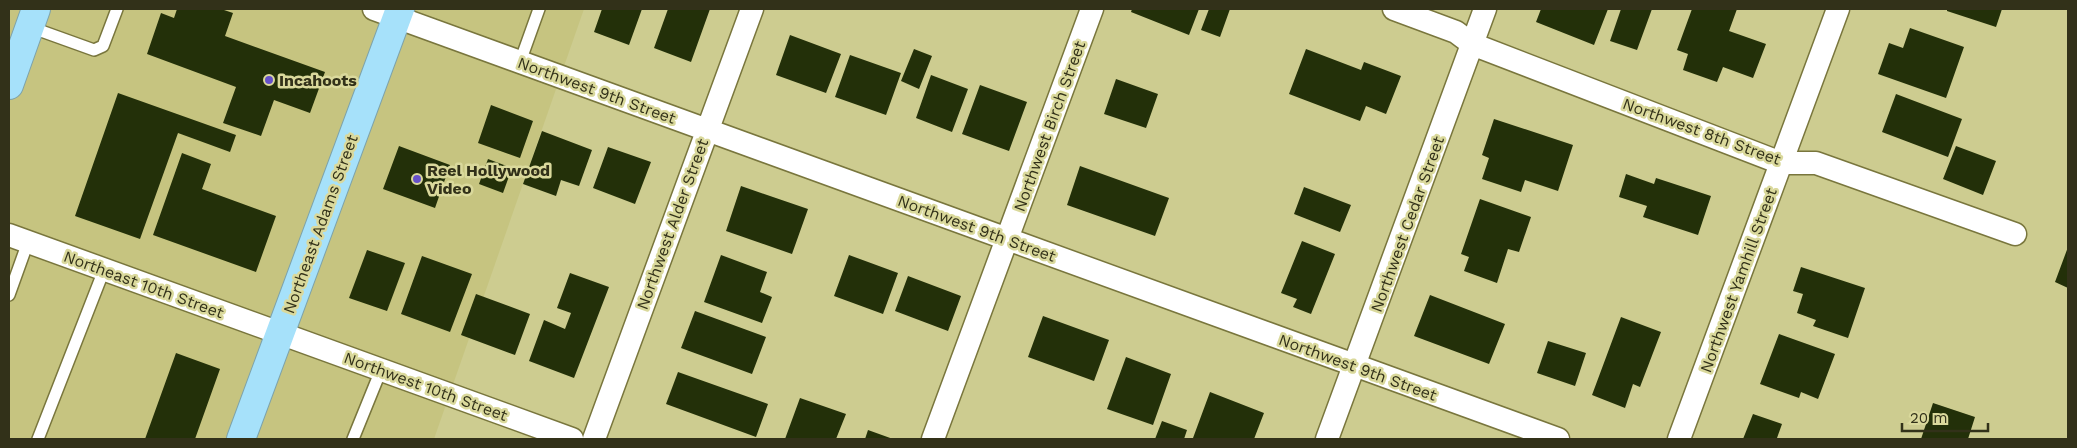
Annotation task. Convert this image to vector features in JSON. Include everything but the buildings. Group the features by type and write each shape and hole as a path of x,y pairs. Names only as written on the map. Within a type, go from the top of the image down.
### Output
{"highway":[{"name":"Northeast Adams Street","path":"241,439 280,334 390,12"},
{"path":"9,85 33,18"}],"street":[{"name":"Northwest Alder Street","path":"594,439 752,9"},
{"name":"Northwest Birch Street","path":"933,439 1092,9"},
{"name":"Northwest 8th Street","path":"1394,9 1456,32 1472,44 1781,163 1816,163 2015,234"},
{"name":"Northwest Cedar Street","path":"1327,439 1485,9"},
{"name":"Northwest Yamhill Street","path":"1679,439 1838,9"},
{"name":"Northwest 9th Street","path":"390,12 520,62 1558,439"},
{"name":"Northeast 10th Street","path":"18,239 280,334"},
{"name":"Northwest 10th Street","path":"280,334 572,439"}],"lane":[{"path":"33,18 94,50 103,46 117,9"},
{"path":"520,62 539,9"},
{"path":"9,295 18,239"},
{"path":"38,439 104,270"},
{"path":"352,439 381,370"}],"shaded area":[{"path":"9,9 584,9 434,439 9,439"}],"place":[{"name":"Incahoots","path":"269,80"},
{"name":"Reel Hollywood Video","path":"417,179"}]}
